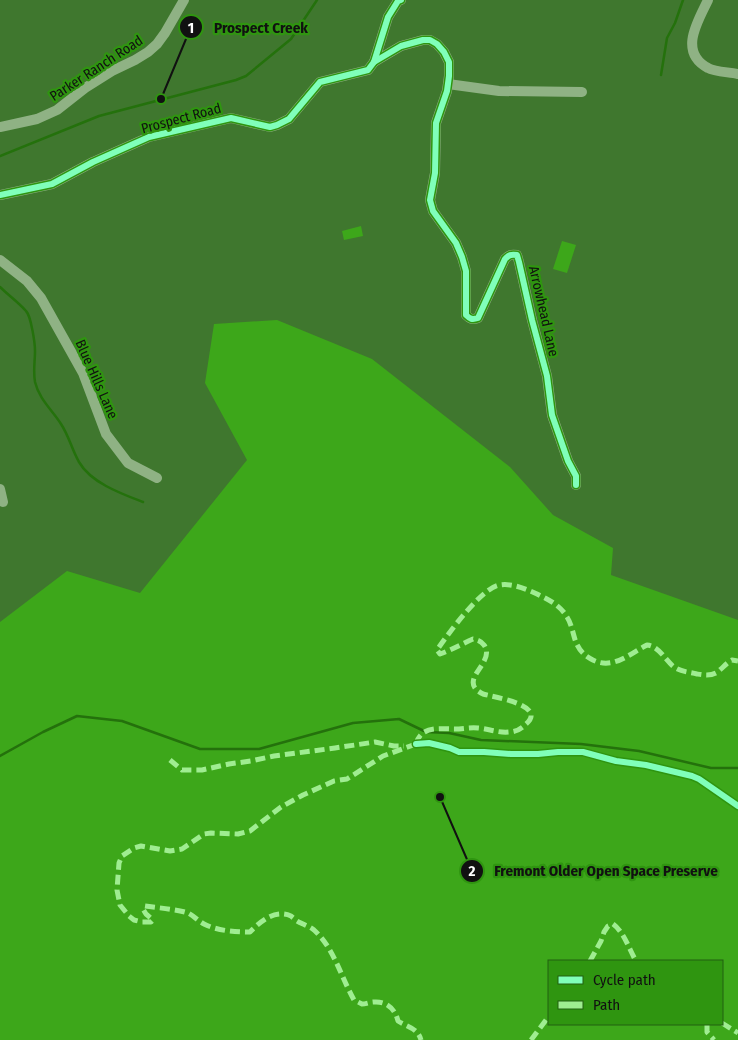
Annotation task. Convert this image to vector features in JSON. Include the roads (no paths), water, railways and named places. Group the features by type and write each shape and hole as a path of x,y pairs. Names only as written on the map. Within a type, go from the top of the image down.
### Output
{"street":[{"name":"Parker Ranch Road","path":"0,127 37,119 57,110 85,88 148,52 165,33 184,0"},
{"path":"374,62 388,17 398,1 401,0"},
{"path":"708,0 694,30 692,48 697,60 709,69 738,74"},
{"name":"Arrowhead Lane","path":"374,62 401,46 423,40 430,40 437,44 449,62 447,91 436,122 435,173 430,200 433,211 456,243 462,257 466,271 466,315 469,318 473,320 478,318 505,259 512,254 517,256 547,376 552,415 568,461 576,476 576,485"},
{"name":"Prospect Road","path":"0,195 52,184 93,162 149,137 231,118 270,127 277,126 289,119 320,82 368,70 374,62"},
{"path":"448,84 499,91 582,92"},
{"name":"Blue Hills Lane","path":"0,260 28,281 41,298 82,373 106,434 128,463 157,478"},
{"path":"0,489 3,502"}],"waterway":[{"path":"0,156 99,116 246,76 291,39 317,0"},
{"path":"661,75 667,38 675,23 683,0"},
{"path":"0,287 28,314 34,342 34,374 37,388 64,429 79,462 99,482 143,502"},
{"path":"0,756 77,716 122,721 200,749 259,749 353,723 399,719 424,731"},
{"path":"427,732 449,733 481,740 581,744 639,751 711,768 738,768"}],"place":[{"name":"Prospect Creek","path":"161,99"},
{"name":"Fremont Older Open Space Preserve","path":"440,797"}]}
